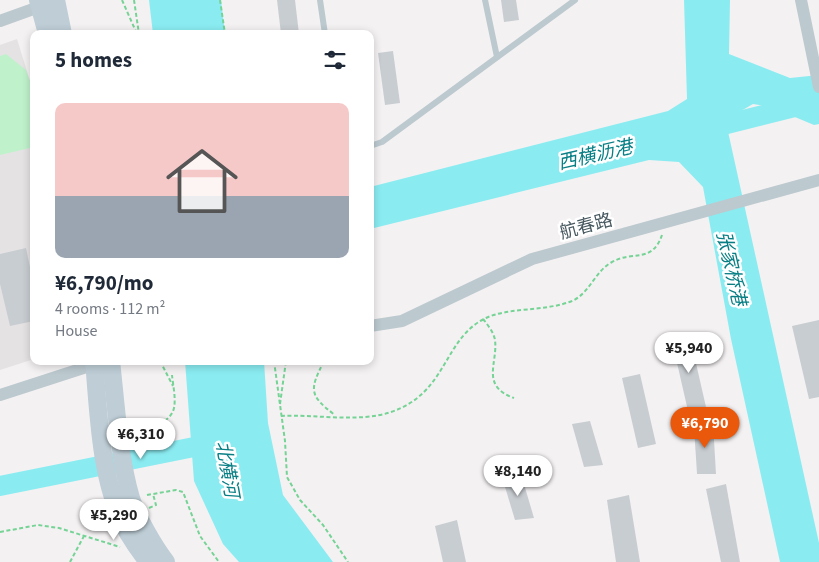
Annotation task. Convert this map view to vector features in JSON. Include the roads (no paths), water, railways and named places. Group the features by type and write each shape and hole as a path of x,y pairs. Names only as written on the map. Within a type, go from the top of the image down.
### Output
{"street":[{"path":"801,0 818,82"},
{"path":"0,22 49,1"},
{"path":"48,30 49,1"},
{"path":"49,1 61,30"},
{"name":"航春路","path":"374,325 402,321 532,258 819,180"},
{"path":"0,395 92,365"},
{"path":"101,365 100,430 131,499 158,551 166,562"},
{"path":"102,365 127,430 131,499 128,533 144,556"}],"lane":[{"path":"320,0 324,30"},
{"path":"485,0 497,57"},
{"path":"374,145 382,142 575,0"}],"water":[{"path":"149,0 221,0 225,30 153,30"},
{"name":"张家桥港","path":"684,0 730,0 729,54 790,78 819,75 819,124 814,125 771,107 753,104 734,115 727,127 819,543 819,562 780,562 731,339 703,187 679,162 649,160 374,228 374,186 668,111 687,99"},
{"name":"北横河","path":"185,365 264,365 268,423 283,495 333,562 239,562 223,544 194,481"}],"waterway":[{"name":"西横沥港","path":"703,130 819,101"},
{"name":"西横沥港","path":"0,486 219,442"}]}
